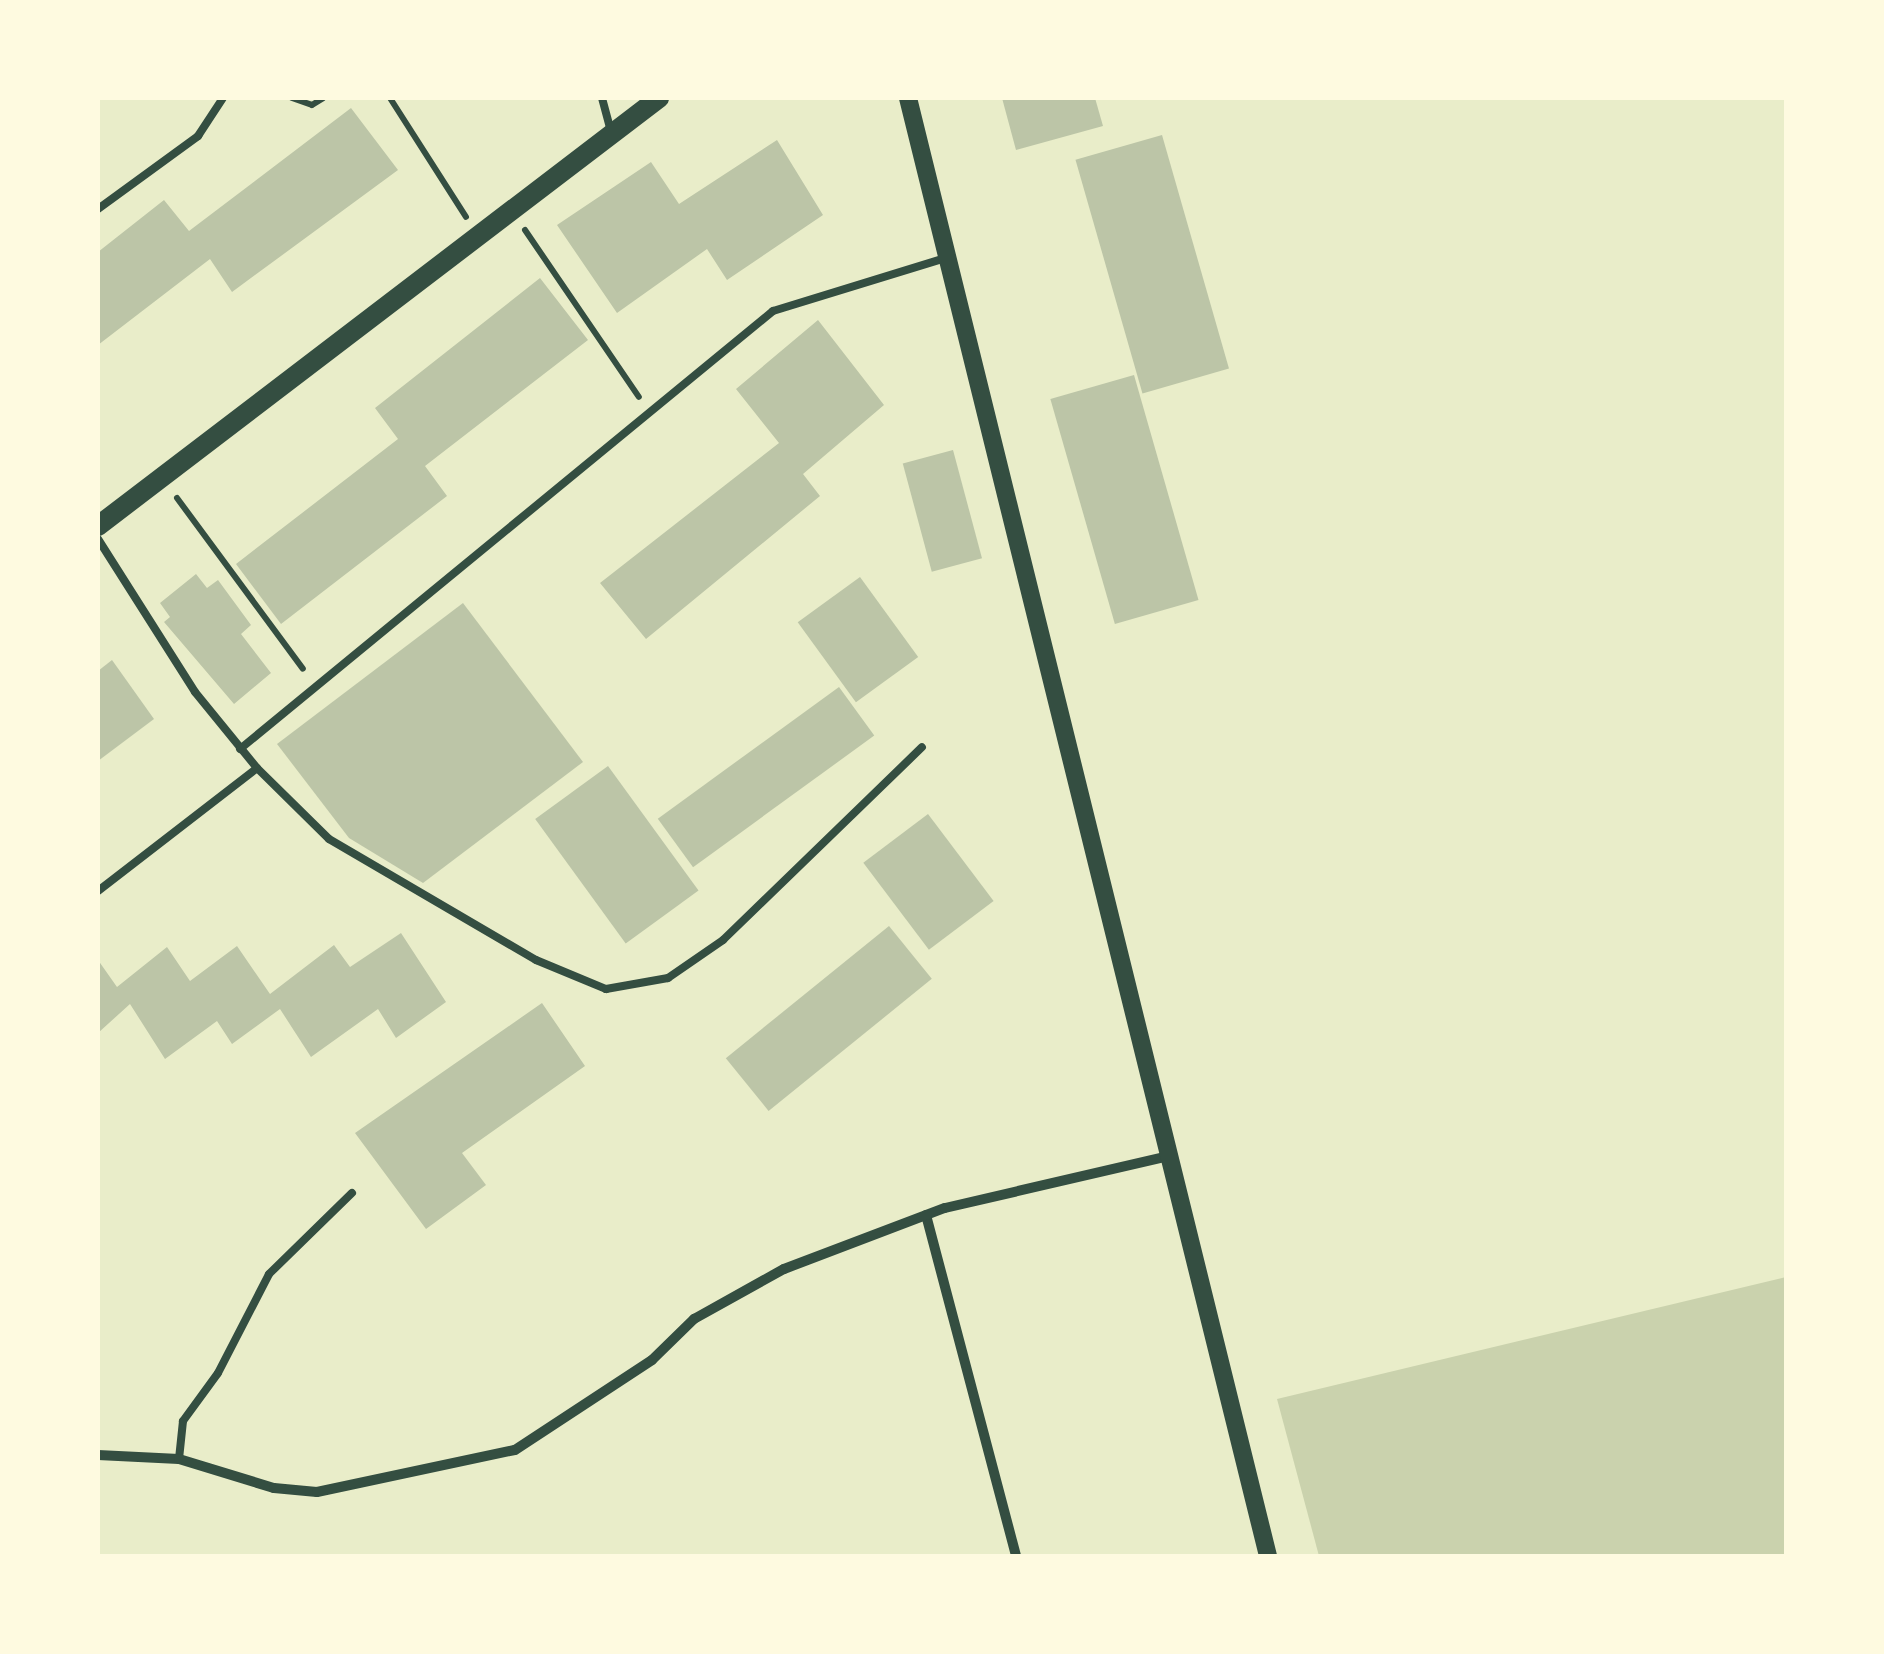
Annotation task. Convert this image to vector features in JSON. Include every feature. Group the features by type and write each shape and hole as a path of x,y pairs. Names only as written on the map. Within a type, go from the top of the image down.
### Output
{"main road":[{"path":"98,526 659,98"}],"street":[{"path":"908,98 1166,1157 1268,1556"},
{"path":"98,1455 179,1459 274,1488 316,1492 515,1450 600,1398 733,1294 846,1241 926,1215 1166,1157"},
{"path":"926,1215 1016,1556"}],"lane":[{"path":"98,209 198,136 223,98"},
{"path":"602,98 611,133"},
{"path":"240,749 773,311 945,258"},
{"path":"98,539 195,692 257,768 329,839 536,960 606,989 668,978 724,940 922,746"},
{"path":"98,892 257,768"},
{"path":"179,1459 183,1421 226,1358 269,1274 352,1193"}],"path":[{"path":"292,98 312,105 323,98"},
{"path":"390,98 477,234"},
{"path":"511,208 649,411"},
{"path":"162,478 316,686"}],"green space":[{"path":"1786,1277 1786,1556 1319,1556 1277,1399"}],"building":[{"path":"1002,98 1095,98 1103,126 1016,150"},
{"path":"351,108 398,170 232,292 210,259 98,345 98,252 164,200 189,231"},
{"path":"1162,135 1229,369 1142,393 1075,160"},
{"path":"777,140 823,215 727,280 707,249 617,313 557,225 651,162 679,204"},
{"path":"540,278 588,340 425,466 447,496 281,624 236,564 398,439 375,408"},
{"path":"818,320 884,405 803,474 820,496 646,639 600,583 779,443 736,389"},
{"path":"1134,375 1198,600 1115,624 1050,399"},
{"path":"953,450 982,558 932,572 903,463"},
{"path":"196,574 207,588 218,580 251,625 241,634 271,673 234,704 164,622 170,617 160,603"},
{"path":"860,577 918,657 856,702 798,622"},
{"path":"463,603 583,762 423,883 349,838 277,744"},
{"path":"112,660 154,719 98,761 98,671"},
{"path":"839,687 874,736 693,867 658,819"},
{"path":"608,766 699,891 626,943 535,819"},
{"path":"928,814 994,901 929,950 863,863"},
{"path":"889,926 932,979 769,1111 726,1058"},
{"path":"401,933 446,1002 396,1038 378,1009 311,1057 280,1009 232,1044 217,1021 165,1059 130,1004 98,1033 98,960 117,987 167,947 190,981 237,946 270,994 334,945 350,967"},
{"path":"542,1003 585,1066 462,1153 486,1185 426,1229 355,1133"}]}
